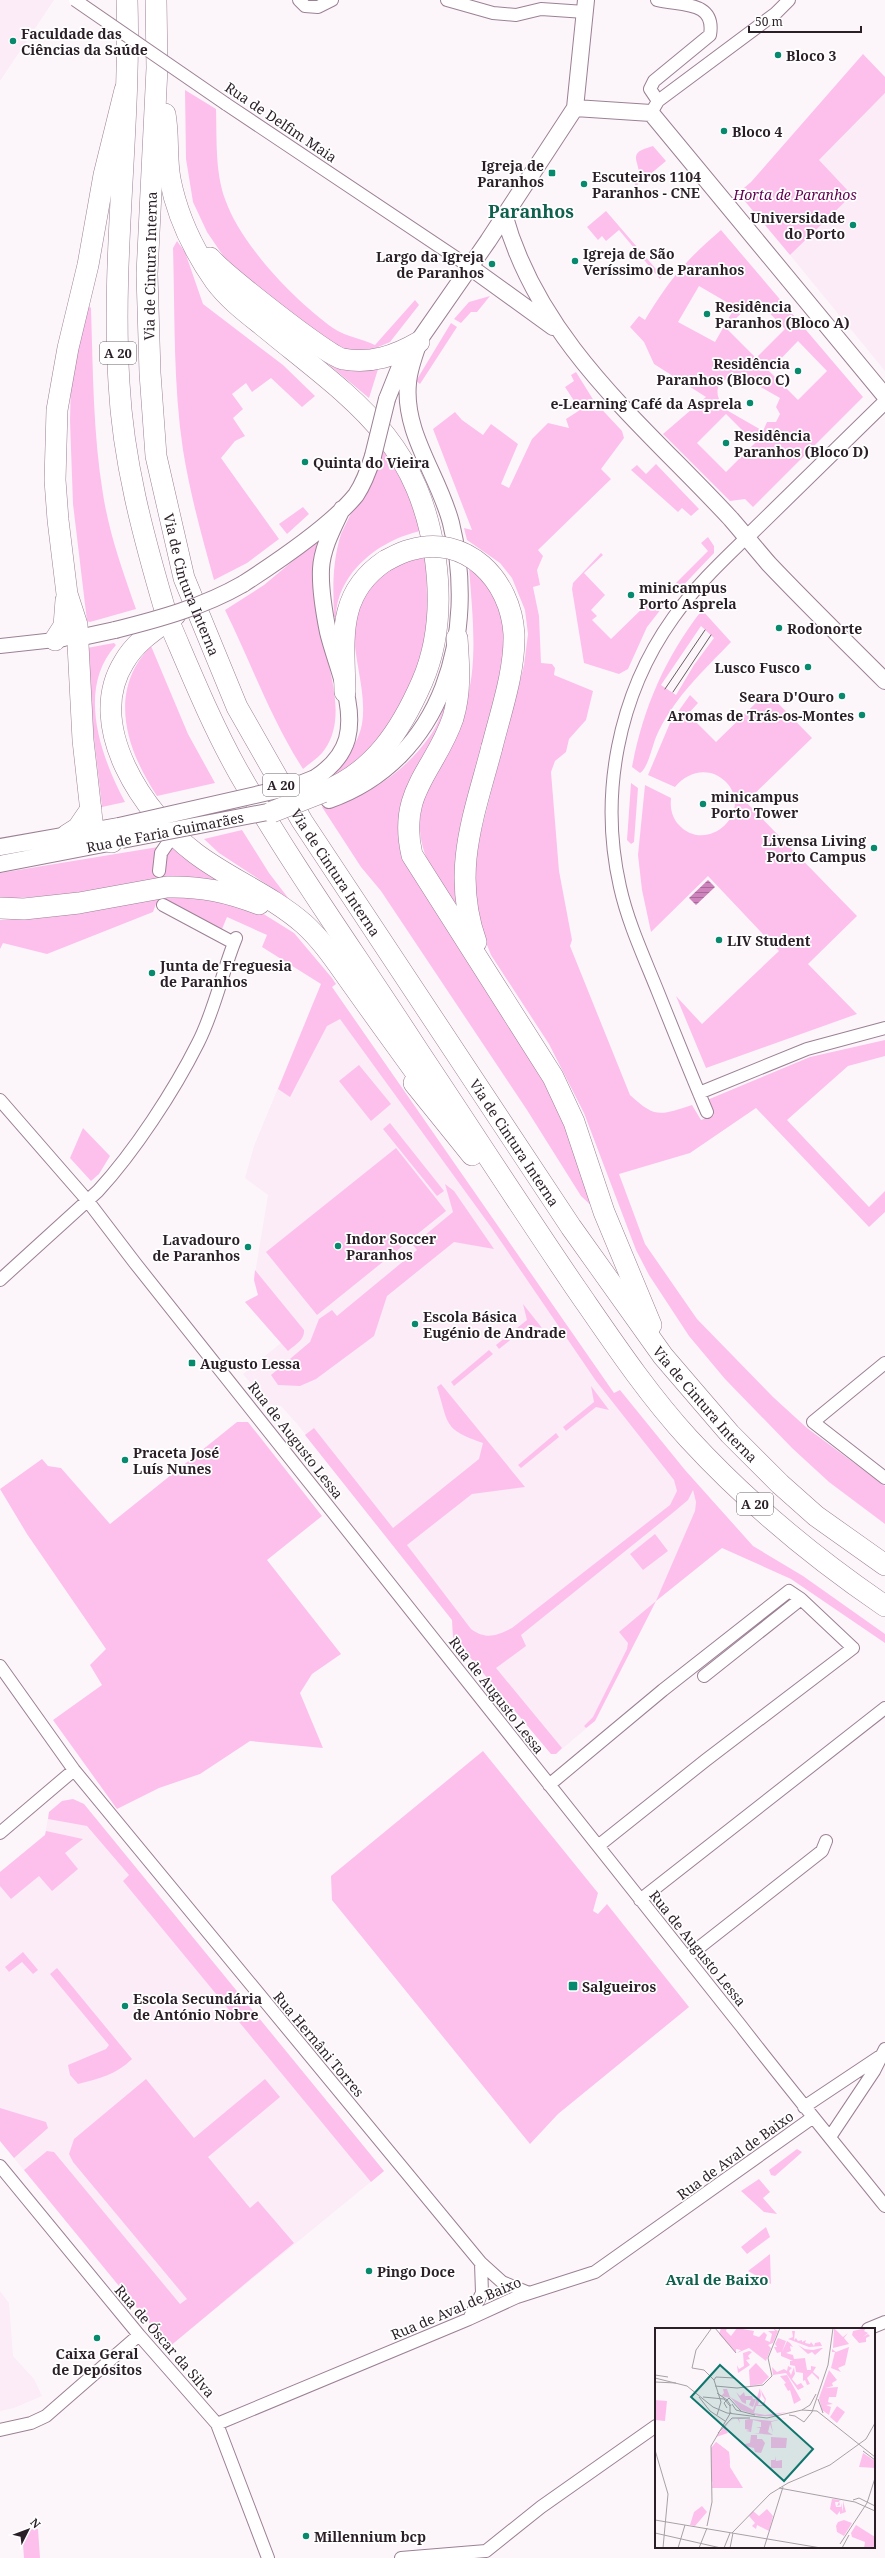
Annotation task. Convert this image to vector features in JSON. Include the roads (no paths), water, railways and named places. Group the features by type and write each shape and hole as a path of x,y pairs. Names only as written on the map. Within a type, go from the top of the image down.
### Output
{"highway":[{"name":"A 20","path":"127,0 118,316 119,384 136,506 171,618 205,707 239,773 280,841 497,1173 643,1383 687,1436 725,1476 804,1548 885,1606"},
{"name":"Via de Cintura Interna","path":"156,0 157,68 147,274 150,373 156,456 184,578 218,663 241,713 302,821 571,1227 663,1356 730,1434 780,1484 816,1516 885,1565"},
{"path":"157,68 167,125 170,178 186,230 202,259 231,299 320,372 383,430 415,483 430,527 437,574 438,620 427,670 405,719 379,755 355,776 271,812"},
{"path":"55,640 64,626 66,594 55,480 58,410 68,348 88,265 104,175 125,90"},
{"path":"186,230 214,263 320,347 342,359 382,359 400,353 418,342"},
{"path":"345,692 344,637 348,606 356,587 370,571 385,561 410,550 424,547 448,548 472,557 499,583 512,615 513,651 492,747 467,842 463,878 468,921 484,965"},
{"path":"66,594 77,625 79,688 94,830 103,840 118,836"},
{"path":"171,618 144,637 124,662 118,673 112,696 112,716 117,747 132,779 150,808 174,834 221,871 288,912 316,935 439,1105 497,1173"},
{"path":"457,638 460,681 453,718 415,790 410,808 408,838 412,855 429,885 484,965 553,1077 574,1122 604,1212 663,1356"},
{"path":"67,834 78,828 91,809"},
{"path":"0,908 51,907 187,886 224,892 274,912 292,924 316,947 434,1110 540,1234"}],"main road":[{"path":"78,638 171,618 217,598 243,584 277,562 342,509 356,494 367,474 387,399 399,369 470,267 575,108 585,6"},
{"path":"575,108 655,107 885,396"},
{"path":"504,214 516,249 558,330 606,391 732,520 746,538 885,681"},
{"path":"470,267 558,330"},
{"name":"Rua de Faria Guimarães","path":"0,864 118,836 295,786 323,790 355,791 375,777 413,740 428,718 445,686 457,638 458,575 454,538 442,497 415,436 408,406 410,371 418,342"},
{"path":"323,790 335,761 346,740 348,713 345,692 328,632 322,586 322,556 342,509"},
{"name":"Rua de Faria Guimarães","path":"118,836 271,812"},
{"name":"Rua de Faria Guimarães","path":"0,847 94,830"}],"street":[{"name":"Rua de Delfim Maia","path":"75,0 226,104 470,267"},
{"path":"300,0 305,6 318,6 332,0"},
{"path":"447,0 493,13 508,14 541,9 585,6"},
{"path":"657,0 695,5 709,19 711,27 710,35 654,81 650,89 655,107 776,13 789,0"},
{"path":"707,1112 638,943 624,901 613,842 612,781 616,753 627,710 637,684 659,640 695,590 885,402"},
{"path":"0,646 78,638"},
{"path":"159,871 161,853 174,834"},
{"path":"0,1280 111,1177 151,1121 195,1049 236,940 163,905"},
{"path":"699,1093 807,1049 885,1028"},
{"name":"Rua de Augusto Lessa","path":"0,1100 87,1200 135,1263 640,1900 687,1957 812,2118 830,2137 885,2206"},
{"path":"885,1363 813,1422 885,1478"},
{"path":"549,1785 663,1690 789,1591 801,1599 853,1648 735,1733 598,1846"},
{"path":"704,1676 801,1599"},
{"name":"Rua Hernâni Torres","path":"0,1666 74,1770 481,2263 502,2282 528,2293"},
{"path":"640,1900 885,1708"},
{"path":"0,1833 74,1770"},
{"path":"687,1957 822,1851 826,1841"},
{"path":"804,2107 883,2053"},
{"path":"830,2137 874,2072 883,2053"},
{"name":"Rua de Aval de Baixo","path":"217,2424 528,2293 595,2272 812,2118"},
{"name":"Rua de Óscar da Silva","path":"0,2166 138,2335 217,2424 268,2558"},
{"path":"469,2319 477,2307 482,2293 481,2263"},
{"path":"870,2328 885,2322"},
{"path":"0,2430 31,2423 46,2416 138,2335"},
{"path":"401,2558 486,2555 541,2507 655,2427"}],"tram line":[{"path":"665,689 705,630"},
{"path":"673,692 711,635"}],"place":[{"name":"Faculdade das Ciências da Saúde","path":"13,41"},
{"name":"Bloco 3","path":"778,55"},
{"name":"Bloco 4","path":"724,131"},
{"name":"Igreja de Paranhos","path":"552,173"},
{"name":"Escuteiros 1104 Paranhos - CNE","path":"584,184"},
{"name":"Universidade do Porto","path":"853,225"},
{"name":"Igreja de São Veríssimo de Paranhos","path":"575,261"},
{"name":"Largo da Igreja de Paranhos","path":"492,264"},
{"name":"Residência Paranhos (Bloco A)","path":"707,314"},
{"name":"Residência Paranhos (Bloco C)","path":"798,371"},
{"name":"e-Learning Café da Asprela","path":"750,403"},
{"name":"Residência Paranhos (Bloco D)","path":"726,443"},
{"name":"Quinta do Vieira","path":"305,462"},
{"name":"minicampus Porto Asprela","path":"631,595"},
{"name":"Rodonorte","path":"779,628"},
{"name":"Lusco Fusco","path":"808,667"},
{"name":"Seara D'Ouro","path":"842,696"},
{"name":"Aromas de Trás-os-Montes","path":"862,715"},
{"name":"minicampus Porto Tower","path":"703,804"},
{"name":"Livensa Living Porto Campus","path":"874,848"},
{"name":"LIV Student","path":"719,940"},
{"name":"Junta de Freguesia de Paranhos","path":"152,973"},
{"name":"Indor Soccer Paranhos","path":"338,1246"},
{"name":"Lavadouro de Paranhos","path":"248,1247"},
{"name":"Escola Básica Eugénio de Andrade","path":"415,1324"},
{"name":"Augusto Lessa","path":"192,1363"},
{"name":"Praceta José Luís Nunes","path":"125,1460"},
{"name":"Salgueiros","path":"573,1986"},
{"name":"Escola Secundária de António Nobre","path":"125,2006"},
{"name":"Pingo Doce","path":"369,2271"},
{"name":"Caixa Geral de Depósitos","path":"97,2338"},
{"name":"Millennium bcp","path":"306,2536"}],"district":[{"name":"Paranhos","path":"531,211"},
{"name":"Aval de Baixo","path":"717,2279"}],"park label":[{"name":"Horta de Paranhos","path":"795,194"}]}
